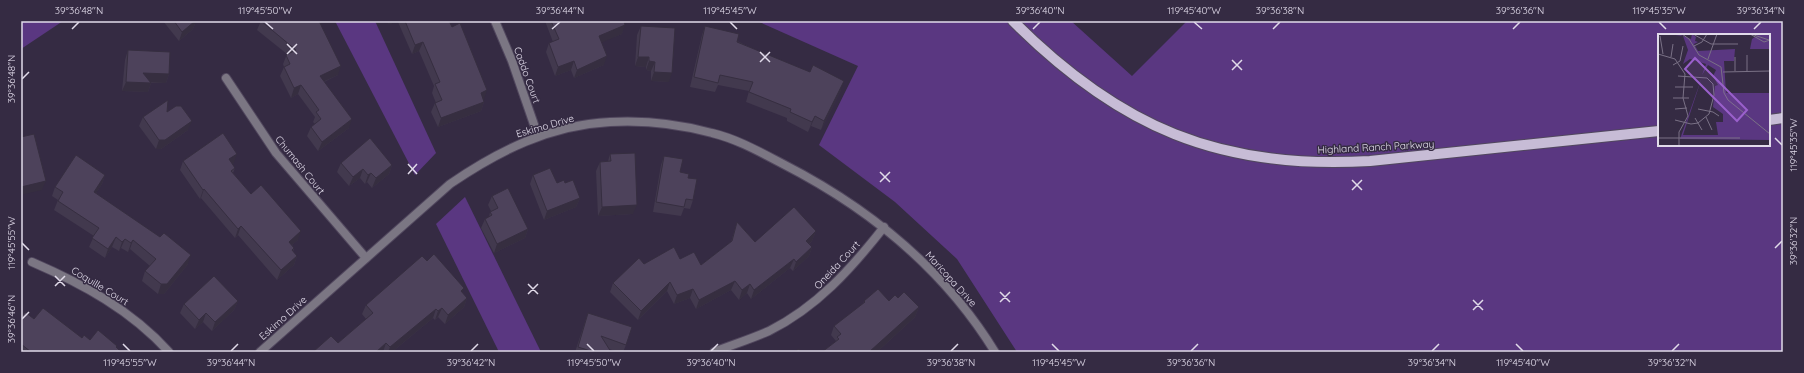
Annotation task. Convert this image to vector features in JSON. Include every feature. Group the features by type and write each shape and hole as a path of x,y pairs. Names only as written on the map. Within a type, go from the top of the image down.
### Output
{"main road":[{"name":"Highland Ranch Parkway","path":"1013,21 1040,48 1089,88 1137,118 1165,131 1196,142 1257,157 1298,162 1333,164 1370,162 1658,131"},
{"path":"1770,120 1783,118"}],"street":[{"name":"Caddo Court","path":"495,21 512,61 538,136"},
{"name":"Chumash Court","path":"226,78 276,153 366,258"},
{"name":"Eskimo Drive","path":"260,352 456,180 480,163 504,150 538,136 573,127 609,122 644,121 678,125 714,133 749,146 806,176 845,199 884,227"},
{"name":"Oneida Court","path":"714,352 768,331 799,314 826,294 853,266 884,227"},
{"name":"Maricopa Drive","path":"884,227 922,261 956,298 986,337 995,352"},
{"name":"Coquille Court","path":"32,262 64,276 100,295 132,317 169,352"}],"shaded area":[{"path":"21,21 63,21 21,49"},
{"path":"335,21 375,21 436,153 415,175"},
{"path":"757,21 1071,21 1132,76 1187,21 1783,21 1783,352 1017,352 957,259 895,202 819,145 858,66"},
{"path":"465,197 541,352 499,352 436,224"}],"building":[{"path":"174,21 195,21 182,32"},
{"path":"261,21 319,21 341,66 320,76 352,119 322,142 311,127 321,119 316,112 319,110 301,85 294,88 284,67 290,64 286,55 296,50"},
{"path":"405,21 449,21 452,27 460,23 487,90 481,93 484,102 441,118 435,103 442,100 435,84 440,82 423,42 415,45"},
{"path":"551,21 624,21 625,25 599,36 607,56 577,70 574,61 558,67 549,43 559,39"},
{"path":"641,26 675,28 672,73 654,72 655,62 649,61 649,57 638,57"},
{"path":"705,26 739,34 737,42 810,72 813,65 844,81 824,121 815,116 812,122 790,112 791,109 749,92 753,82 720,75 718,83 694,77"},
{"path":"128,50 170,52 169,74 143,73 151,83 126,82"},
{"path":"168,100 167,112 176,106 181,106 192,121 165,140 159,140 143,117"},
{"path":"223,133 237,154 229,159 235,168 231,171 251,194 261,185 301,231 289,242 294,248 292,250 297,256 281,270 241,226 238,229 204,189 203,190 183,161"},
{"path":"34,134 46,181 21,187 21,137"},
{"path":"370,138 392,165 376,178 371,173 368,175 363,169 353,177 341,163"},
{"path":"635,153 637,205 602,207 600,162 611,161 610,154"},
{"path":"76,155 105,175 94,192 160,237 164,233 191,255 167,284 161,284 145,271 156,259 133,240 131,243 125,239 122,242 116,237 108,249 92,238 99,228 58,201 63,192 55,187"},
{"path":"664,156 683,159 680,172 689,174 688,178 697,179 693,200 686,199 684,207 656,202"},
{"path":"550,168 557,183 564,180 565,183 573,180 580,198 547,211 533,175"},
{"path":"508,188 528,229 497,244 485,219 492,215 490,212 498,208 492,196"},
{"path":"794,207 816,231 806,241 812,247 796,262 794,259 754,290 750,284 742,290 735,281 699,300 693,289 677,295 670,282 641,311 613,283 639,258 644,264 674,247 680,259 694,252 701,265 732,241 737,222 755,242"},
{"path":"434,254 464,288 461,291 467,298 448,315 442,308 438,311 436,309 390,347 386,343 376,352 313,352 331,336 338,343 373,313 366,305 422,256 427,261"},
{"path":"214,276 238,301 215,322 206,313 199,320 184,304"},
{"path":"878,289 889,301 895,295 898,298 904,292 919,307 869,352 822,352 839,339 837,337 841,334 834,326 865,302 864,301"},
{"path":"43,308 82,338 84,335 90,340 98,330 117,346 116,347 121,352 31,352 21,344 21,318 25,312 34,319"},
{"path":"588,313 632,327 626,345 601,336 611,352 594,352 578,347"},
{"path":"799,349 801,352 794,352"}]}
